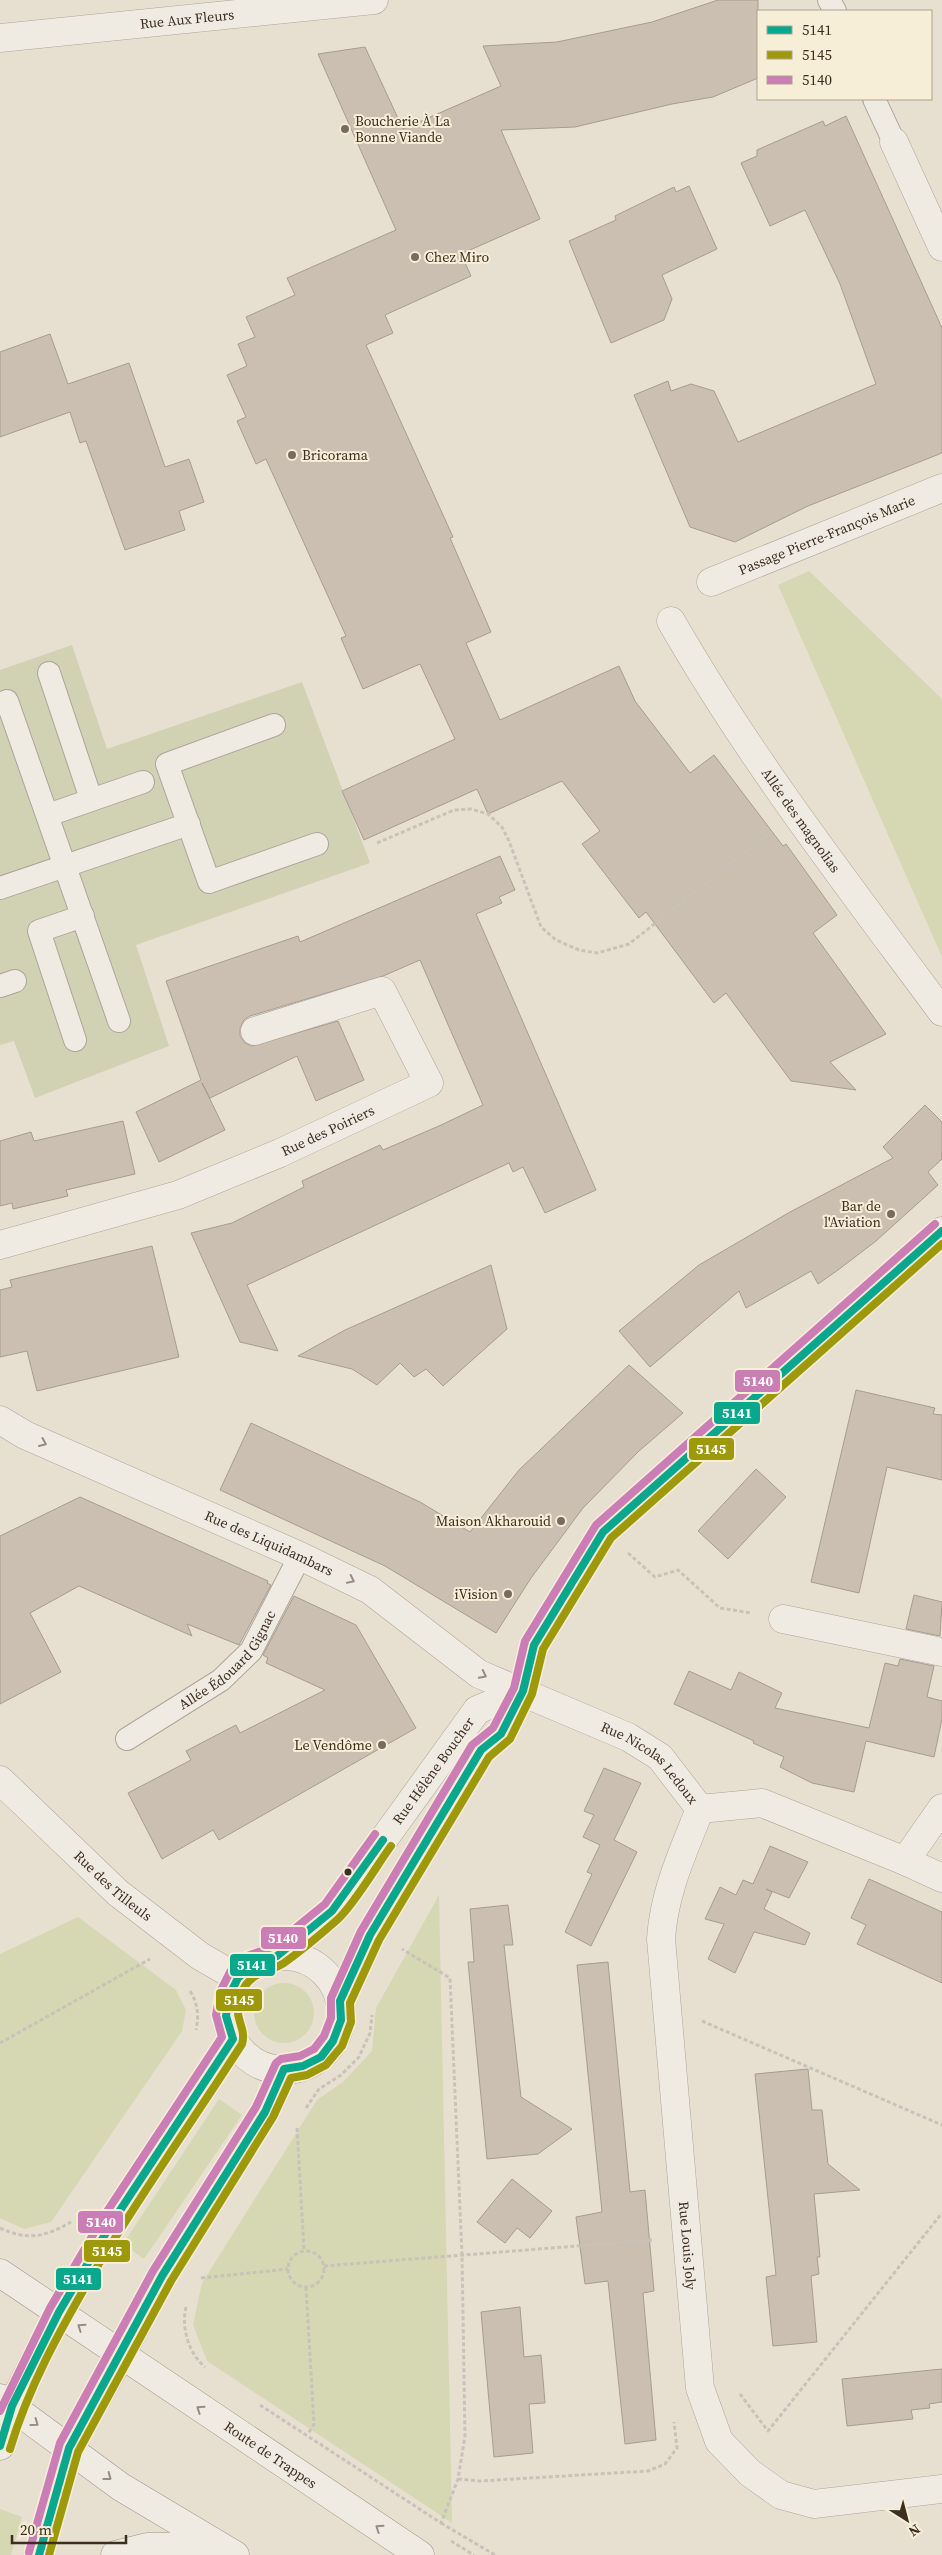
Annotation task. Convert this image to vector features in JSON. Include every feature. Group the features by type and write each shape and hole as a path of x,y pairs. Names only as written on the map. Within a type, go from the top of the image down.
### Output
{"street":[{"name":"Rue Aux Fleurs","path":"0,38 298,4 374,0"},
{"path":"894,142 942,247"},
{"name":"Passage Pierre-François Marie","path":"711,582 942,488"},
{"name":"Allée des magnolias","path":"671,621 729,718 942,1012"},
{"name":"Rue des Poiriers","path":"0,1245 178,1195 280,1154 429,1082 382,991 255,1031"},
{"name":"Rue Hélène Boucher","path":"340,2000 370,1935 481,1750 500,1734 523,1691 534,1645 603,1532 942,1231"},
{"name":"Rue des Liquidambars","path":"0,1420 25,1435 300,1556 370,1590 479,1674 523,1691"},
{"path":"782,1619 942,1652"},
{"name":"Rue Hélène Boucher","path":"277,1956 332,1911 477,1710 523,1691"},
{"name":"Rue Nicolas Ledoux","path":"523,1691 628,1737 660,1757 700,1809 762,1803 942,1878"},
{"name":"Rue des Tilleuls","path":"0,1780 118,1893 200,1956 238,1978"},
{"path":"905,1861 942,1808"},
{"name":"Rue Louis Joly","path":"700,1809 670,1885 663,1912 660,1940 700,2388 719,2441 750,2473 780,2495 814,2504 942,2489"},
{"path":"277,1956 299,1958 318,1967 332,1982 340,2000 340,2020 333,2041 321,2057 303,2066 284,2069 262,2066 245,2055 233,2039 226,2016 229,1996 238,1978 252,1965 277,1956"},
{"path":"0,2446 6,2402 113,2221 233,2039"},
{"path":"39,2555 69,2448 121,2355 162,2276 264,2112 284,2069"},
{"name":"Route de Trappes","path":"0,2273 420,2555"},
{"path":"6,2402 122,2488 228,2551"},
{"path":"115,2555 147,2546 228,2551"}],"lane":[{"path":"874,100 894,142"},
{"path":"49,673 92,800"},
{"path":"0,704 8,701 119,1021"},
{"path":"274,725 168,764 209,882 317,844"},
{"path":"48,815 143,782"},
{"path":"0,888 189,824"},
{"path":"75,1040 39,931 83,916"},
{"name":"Allée Édouard Gignac","path":"127,1739 221,1680 251,1651 300,1556"}],"path":[{"path":"377,844 454,810 471,809 488,814 502,827 509,841 541,927 556,940 579,950 597,953 629,944 796,813"},
{"path":"603,1532 655,1577 678,1570 720,1608 782,1619"},
{"path":"402,1948 450,1978 462,2255 465,2436 458,2480 441,2522"},
{"path":"0,2043 154,1956"},
{"path":"188,1988 196,2001 199,2017 192,2037"},
{"path":"665,2005 942,2125"},
{"path":"296,2122 304,2250"},
{"path":"0,2228 16,2235 32,2236 52,2233 74,2220"},
{"path":"324,2266 686,2237"},
{"path":"304,2250 313,2251 320,2256 324,2266 323,2277 316,2284 306,2287 298,2285 290,2278 288,2269 289,2261 296,2253 304,2250"},
{"path":"195,2278 288,2269"},
{"path":"306,2287 314,2424 308,2434"},
{"path":"188,2300 184,2316 188,2343 200,2363 208,2369"},
{"path":"253,2402 266,2406 441,2522 495,2555"}],"green space":[{"path":"809,571 942,699 942,957 778,585"},
{"path":"72,645 107,749 302,682 370,863 136,945 169,1046 35,1098 14,1041 0,1045 0,670"},
{"path":"439,1895 452,2523 207,2361 193,2325 202,2283 317,2100 343,2082 372,2051 376,2008"},
{"path":"78,1917 176,1990 186,2010 182,2031 51,2222 24,2229 0,2218 0,1954"},
{"path":"278,1983 290,1983 301,1988 309,1996 314,2007 312,2025 301,2038 290,2043 278,2043 267,2038 259,2030 254,2019 254,2007 259,1996 267,1988"},
{"path":"219,2099 242,2115 144,2259 123,2244"},
{"path":"0,2509 22,2517 11,2555 0,2555"}],"building":[{"path":"718,0 758,0 757,78 713,97 672,104 575,127 501,130 540,219 461,254 471,276 385,315 393,333 366,345 453,537 450,538 491,632 466,643 500,720 619,666 635,701 690,773 714,755 783,846 786,844 837,915 813,933 886,1034 830,1062 856,1090 791,1081 726,993 714,1003 646,912 639,918 582,844 600,831 562,781 488,814 477,789 364,840 342,791 455,739 420,664 363,689 341,638 346,636 266,459 256,464 237,421 246,417 227,375 247,366 238,344 255,337 246,317 295,295 287,278 396,230 318,54 365,47 403,129 501,86 483,46 557,42 652,22"},
{"path":"846,116 942,328 942,453 808,506 735,542 690,527 634,395 668,381 671,391 691,384 714,391 738,442 876,384 840,284 805,210 770,226 741,163 757,156 757,150 823,121 825,126"},
{"path":"689,186 717,249 662,275 672,299 664,320 611,343 569,241 616,220 615,216 674,187 676,192"},
{"path":"50,334 68,384 129,363 165,467 189,459 204,502 179,511 185,530 125,550 86,441 80,443 70,412 0,437 0,352"},
{"path":"500,856 515,890 499,897 502,903 476,914 596,1190 545,1213 523,1167 513,1172 509,1163 247,1285 278,1351 240,1342 191,1233 232,1223 304,1187 302,1181 380,1145 383,1150 483,1105 420,960 383,976 250,1016 244,1020 240,1028 240,1036 245,1043 252,1046 338,1021 364,1080 316,1101 297,1056 210,1098 202,1083 225,1130 159,1162 136,1112 201,1080 166,981 298,936 300,942"},
{"path":"925,1105 942,1122 942,1159 928,1172 938,1185 876,1241 838,1270 818,1284 811,1271 746,1308 739,1291 650,1367 619,1331 699,1265 790,1212 893,1158 883,1147"},
{"path":"123,1121 135,1174 66,1190 68,1196 13,1209 12,1203 0,1206 0,1141 31,1132 34,1141"},
{"path":"152,1246 179,1357 37,1391 27,1351 0,1357 0,1290 12,1287 10,1280"},
{"path":"491,1265 507,1329 443,1386 426,1369 414,1377 400,1363 377,1385 352,1369 298,1356 345,1330"},
{"path":"629,1365 683,1413 639,1451 583,1508 531,1578 496,1633 385,1566 220,1490 251,1423 420,1502 470,1532 519,1470"},
{"path":"856,1390 935,1408 933,1414 942,1415 942,1480 887,1467 859,1593 811,1582"},
{"path":"756,1469 786,1497 728,1559 698,1531"},
{"path":"80,1497 268,1581 267,1583 271,1585 239,1645 187,1624 192,1636 79,1586 30,1613 61,1672 0,1704 0,1536"},
{"path":"914,1595 942,1602 940,1636 906,1629"},
{"path":"294,1596 356,1625 416,1728 219,1840 213,1830 162,1859 128,1793 191,1760 186,1751 236,1725 240,1733 325,1690 266,1663 268,1658 263,1655"},
{"path":"900,1659 934,1666 927,1697 942,1701 942,1719 934,1757 866,1741 854,1792 812,1783 780,1767 784,1757 674,1704 689,1671 731,1690 739,1672 782,1693 775,1708 869,1728 885,1663 898,1666"},
{"path":"604,1768 641,1783 614,1840 637,1852 591,1946 565,1932 592,1874 587,1872 600,1845 583,1837 594,1815 584,1811"},
{"path":"770,1846 808,1862 789,1898 766,1889 772,1892 764,1909 810,1933 805,1945 754,1932 735,1973 708,1959 724,1924 705,1919 720,1887 736,1895 743,1880 753,1884"},
{"path":"869,1879 942,1912 942,1983 857,1944 866,1925 851,1918"},
{"path":"508,1905 513,1945 504,1945 521,2097 572,2129 538,2154 487,2159 468,1962 474,1962 470,1909"},
{"path":"608,1962 630,2192 645,2190 654,2291 643,2293 656,2440 625,2444 608,2281 585,2284 576,2217 602,2212 577,1965"},
{"path":"808,2069 812,2110 822,2110 828,2164 860,2190 814,2194 820,2257 817,2257 819,2274 811,2276 817,2342 773,2346 766,2277 776,2275 755,2074"},
{"path":"512,2179 552,2211 530,2238 517,2228 505,2243 477,2222"},
{"path":"520,2307 524,2357 541,2355 545,2403 529,2404 533,2453 494,2457 481,2312"},
{"path":"942,2369 942,2402 929,2404 930,2408 911,2410 913,2419 847,2426 842,2379"}],"transit line":[{"name":"5140","path":"29,2552 60,2443 153,2271 256,2107 276,2063 281,2059 300,2056 314,2049 324,2036 331,2018 331,1998 361,1931 472,1745 493,1728 514,1688 525,1641 596,1525 935,1224"},
{"name":"5141","path":"39,2555 69,2448 162,2276 265,2112 284,2069 303,2066 321,2057 333,2041 341,2020 340,2001 370,1935 481,1750 501,1734 523,1691 534,1645 603,1532 942,1231"},
{"name":"5145","path":"49,2555 78,2452 171,2281 273,2117 291,2078 307,2075 326,2065 342,2046 351,2022 350,2003 379,1940 489,1757 510,1739 532,1694 543,1649 611,1538 942,1244"},
{"name":"5140","path":"0,2411 50,2308 104,2216 222,2037 216,2015 220,1992 230,1972 247,1956 272,1947 325,1904 375,1834"},
{"name":"5141","path":"0,2446 12,2406 59,2312 113,2221 233,2039 226,2016 229,1996 238,1978 252,1965 277,1956 332,1911 383,1840"},
{"name":"5145","path":"10,2449 35,2382 79,2298 127,2218 242,2044 243,2037 238,2005 245,1986 253,1977 284,1963 337,1920 358,1895 391,1846"}],"place":[{"name":"Boucherie À La Bonne Viande","path":"345,129"},
{"name":"Chez Miro","path":"415,257"},
{"name":"Bricorama","path":"292,455"},
{"name":"Bar de l'Aviation","path":"891,1214"},
{"name":"Maison Akharouid","path":"561,1521"},
{"name":"iVision","path":"508,1594"},
{"name":"Le Vendôme","path":"382,1745"}]}
